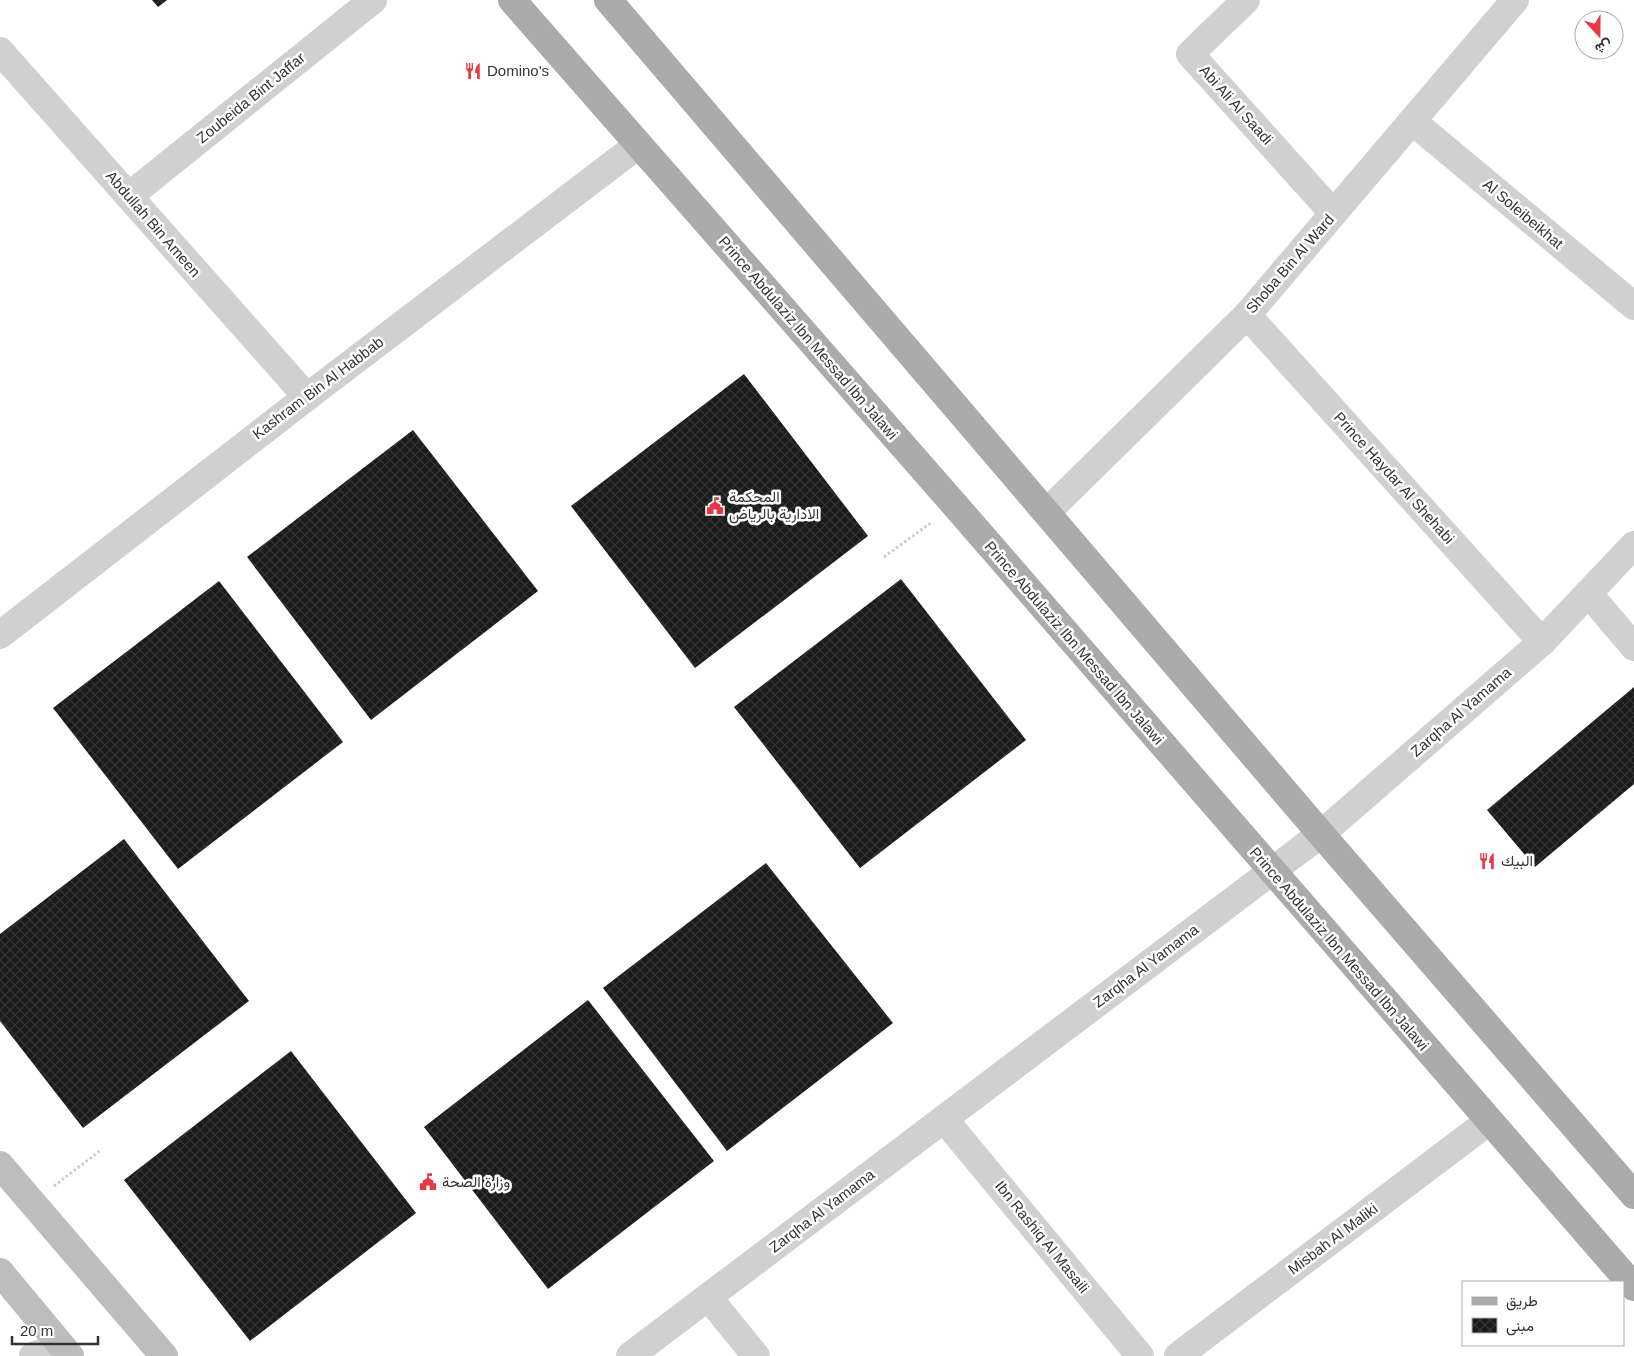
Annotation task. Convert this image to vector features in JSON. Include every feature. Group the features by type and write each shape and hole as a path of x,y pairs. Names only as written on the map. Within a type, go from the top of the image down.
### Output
{"main road":[{"name":"Prince Abdulaziz Ibn Messad Ibn Jalawi","path":"512,0 954,504 1634,1287"},
{"path":"608,0 1321,834 1634,1195"}],"street":[{"name":"Zoubeida Bint Jaffar","path":"129,196 373,0"},
{"name":"Abi Ali Al Saadi","path":"1246,0 1190,54 1333,214"},
{"name":"Shoba Bin Al Ward","path":"1046,512 1247,315 1515,0"},
{"name":"Abdullah Bin Ameen","path":"0,51 306,397"},
{"name":"Al Soleibeikhat","path":"1412,121 1634,306"},
{"name":"Kashram Bin Al Habbab","path":"0,634 306,397 638,145"},
{"name":"Prince Haydar Al Shehabi","path":"1247,315 1542,642"},
{"name":"Zarqha Al Yamama","path":"630,1356 1321,834 1542,642 1634,545"},
{"path":"1588,593 1634,647"},
{"name":"Ibn Rashiq Al Masaili","path":"944,1119 1140,1356"},
{"name":"Misbah Al Maliki","path":"1178,1356 1489,1121"},
{"path":"0,1166 164,1356"},
{"path":"0,1272 65,1351"},
{"path":"708,1297 756,1356"},
{"path":"33,1356 65,1351"}],"path":[{"path":"884,557 954,504"},
{"path":"32,1203 101,1150"}],"building":[{"path":"152,0 167,0 158,7"},
{"path":"744,374 868,536 695,668 571,506"},
{"path":"413,430 538,591 371,720 247,557"},
{"path":"901,579 1026,740 860,868 734,707"},
{"path":"219,581 343,742 178,869 53,708"},
{"path":"1634,687 1634,784 1535,867 1487,810"},
{"path":"124,839 249,1001 83,1128 0,1021 0,934"},
{"path":"766,863 893,1023 727,1151 603,988"},
{"path":"588,1000 714,1161 548,1289 424,1127"},
{"path":"291,1051 416,1213 250,1341 124,1180"}],"place":[{"name":"Domino's","path":"473,71"},
{"name":"المحكمة الادارية بالرياض","path":"715,506"},
{"name":"البيك","path":"1487,861"},
{"name":"وزارة الصحة","path":"428,1182"}]}
